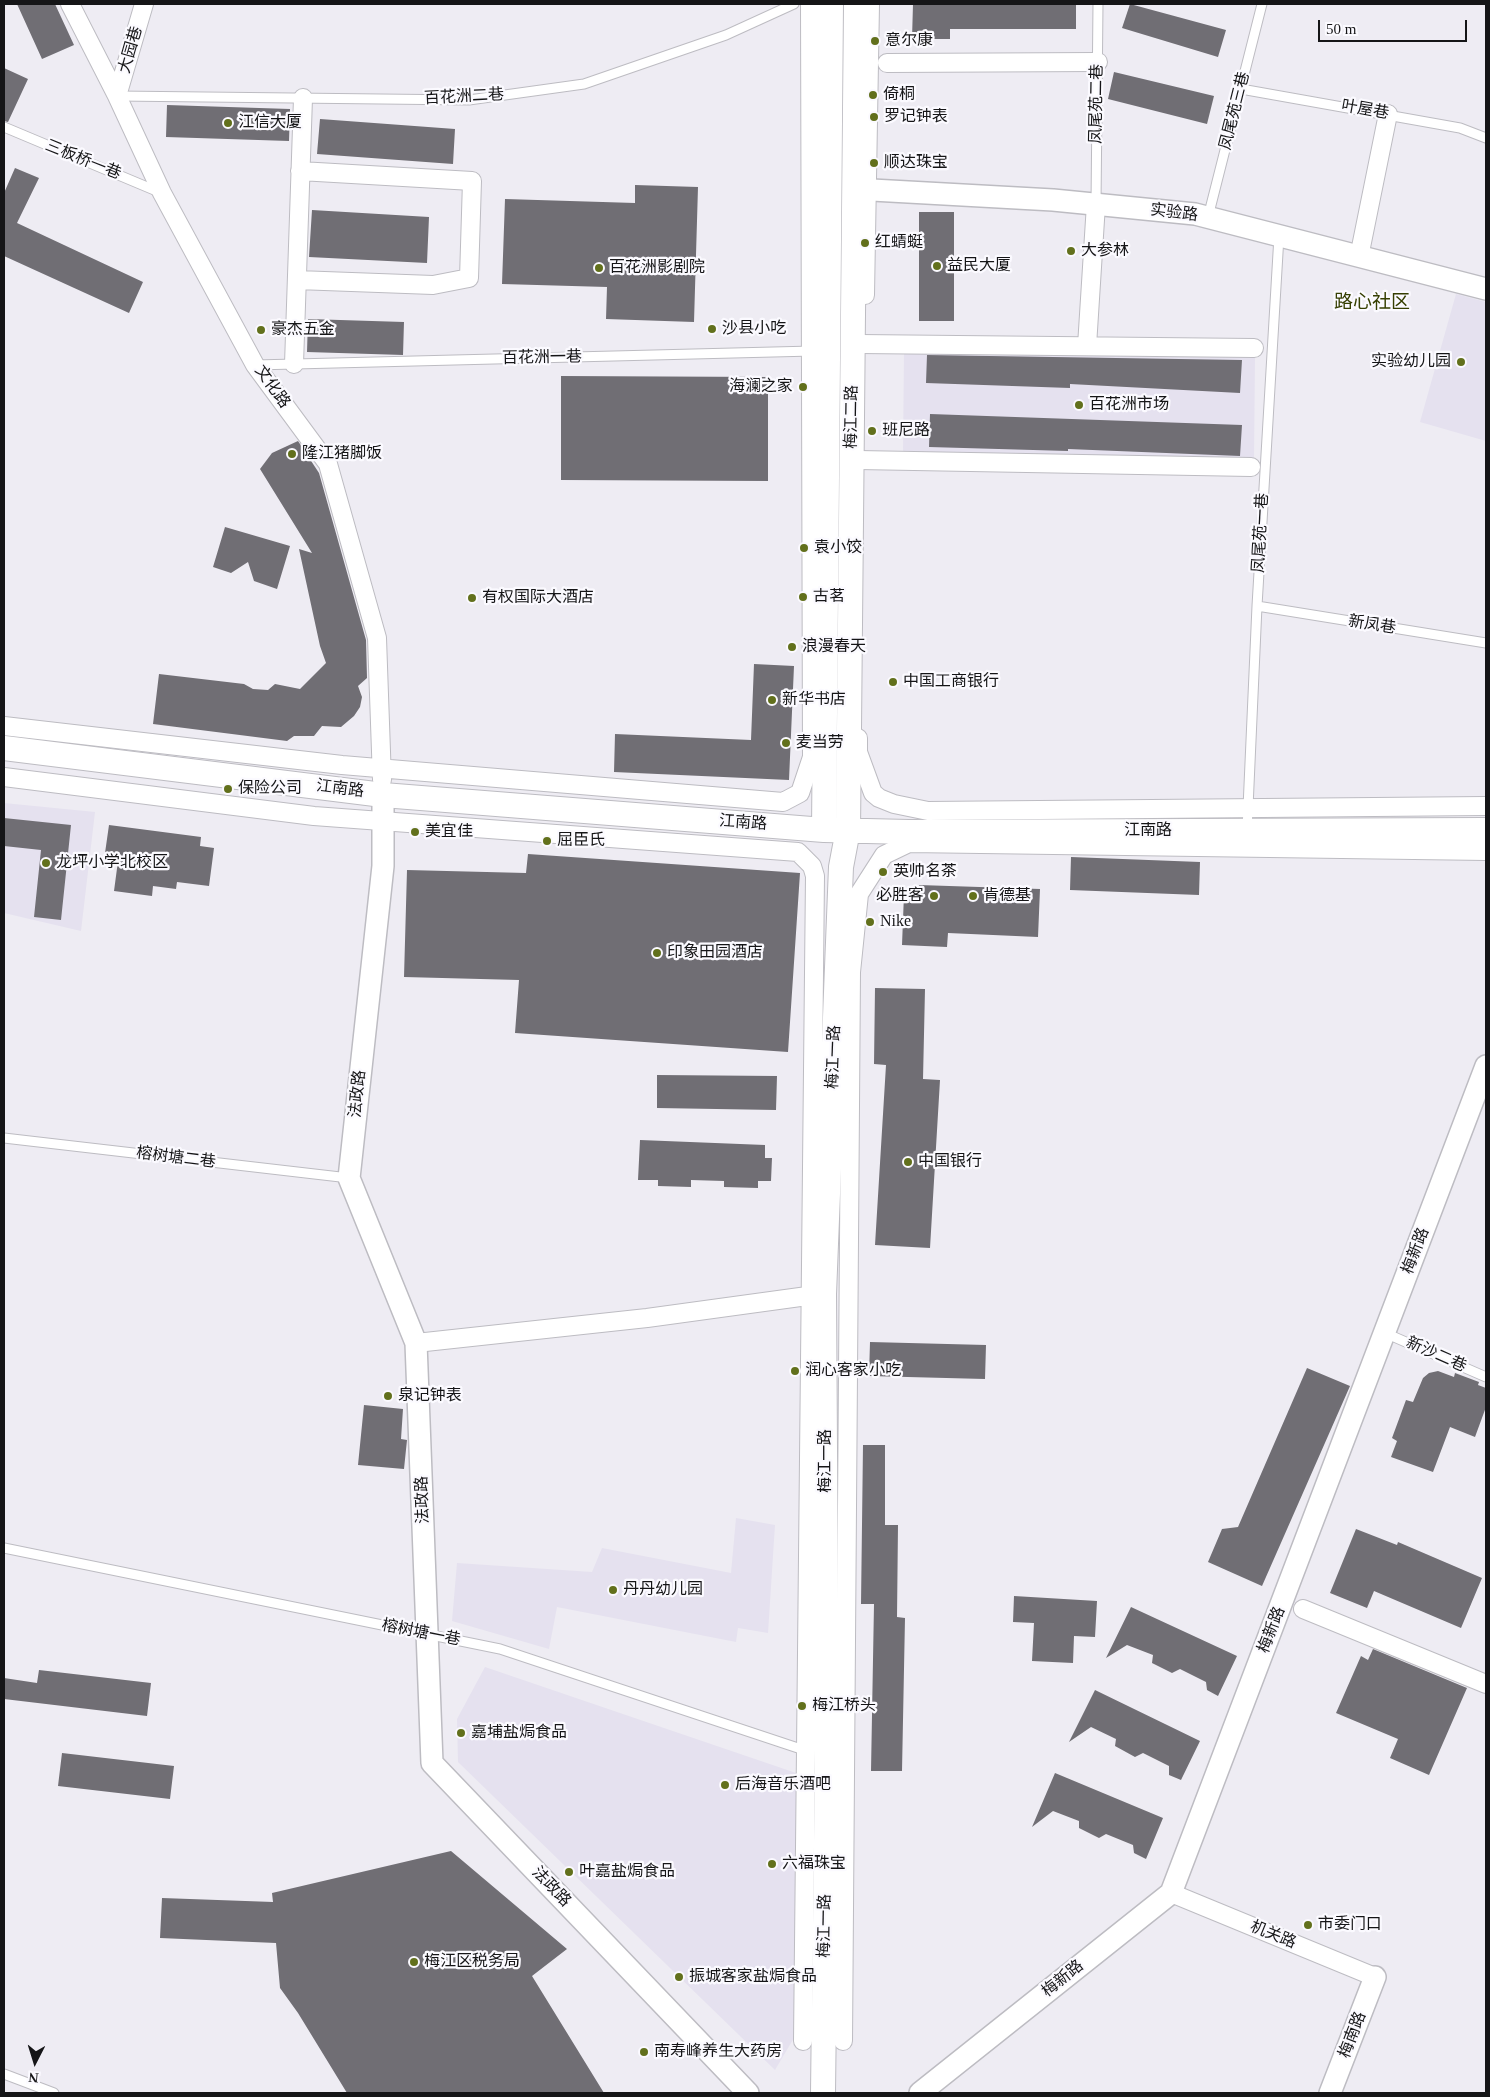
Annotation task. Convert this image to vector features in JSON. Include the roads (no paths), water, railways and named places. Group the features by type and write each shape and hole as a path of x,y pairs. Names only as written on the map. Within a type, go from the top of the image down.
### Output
{"main road":[{"name":"梅江二路","path":"824,830 820,351 831,4"},
{"name":"梅江二路","path":"848,830 856,4"},
{"name":"江南路","path":"4,748 383,795 824,830 909,832 1486,830"},
{"name":"梅江一路","path":"823,2093 817,1754 818,1295 841,867 848,830"}],"street":[{"name":"文化路","path":"70,4 117,96 162,193 255,365 328,464 377,638 383,795"},
{"name":"大园巷","path":"117,96 144,4"},
{"path":"4,726 382,768 783,802 800,793 812,758 820,351 810,4"},
{"path":"870,4 858,752 873,793 878,798 894,804 928,811 1486,806"},
{"path":"887,64 1098,62"},
{"path":"294,364 303,98"},
{"path":"1359,257 1388,114"},
{"path":"297,280 433,285 469,278 472,181 300,171"},
{"name":"实验路","path":"854,189 1096,204 1195,214 1486,289"},
{"path":"1087,346 1096,204"},
{"path":"859,344 1254,348"},
{"path":"858,460 1251,468"},
{"path":"4,777 314,816 798,852 812,866 815,876 818,1295 647,1318 416,1343"},
{"name":"法政路","path":"383,795 383,866 349,1178 416,1343 432,1763 748,2093"},
{"path":"843,2041 850,972 859,894 884,855 909,843 1486,851"},
{"name":"梅新路","path":"920,2093 1171,1893 1486,1066"},
{"path":"1303,1608 1486,1684"},
{"path":"803,2041 817,1754"},
{"name":"机关路","path":"1171,1893 1375,1977"},
{"name":"梅南路","path":"1330,2093 1375,1977"}],"lane":[{"name":"百花洲二巷","path":"117,96 468,100 584,84 726,35 794,4"},
{"name":"凤尾苑二巷","path":"1096,204 1098,4"},
{"name":"凤尾苑三巷","path":"1208,217 1262,4"},
{"name":"叶屋巷","path":"1241,89 1460,128 1486,138"},
{"name":"三板桥一巷","path":"4,127 162,193"},
{"name":"凤尾苑一巷","path":"1247,831 1257,606 1279,236"},
{"name":"百花洲一巷","path":"255,365 820,351"},
{"name":"新凤巷","path":"1257,606 1486,644"},
{"name":"榕树塘二巷","path":"4,1138 349,1178"},
{"name":"新沙二巷","path":"1385,1332 1486,1377"},
{"name":"榕树塘一巷","path":"4,1548 500,1649 817,1754"},
{"path":"4,2074 54,2093"}],"place":[{"name":"意尔康","path":"875,41"},
{"name":"倚桐","path":"873,95"},
{"name":"罗记钟表","path":"874,117"},
{"name":"江信大厦","path":"228,123"},
{"name":"顺达珠宝","path":"874,163"},
{"name":"红蜻蜓","path":"865,243"},
{"name":"大参林","path":"1071,251"},
{"name":"益民大厦","path":"937,266"},
{"name":"百花洲影剧院","path":"599,268"},
{"name":"沙县小吃","path":"712,329"},
{"name":"豪杰五金","path":"261,330"},
{"name":"实验幼儿园","path":"1461,362"},
{"name":"海澜之家","path":"803,387"},
{"name":"百花洲市场","path":"1079,405"},
{"name":"班尼路","path":"872,431"},
{"name":"隆江猪脚饭","path":"292,454"},
{"name":"袁小饺","path":"804,548"},
{"name":"古茗","path":"803,597"},
{"name":"有权国际大酒店","path":"472,598"},
{"name":"浪漫春天","path":"792,647"},
{"name":"中国工商银行","path":"893,682"},
{"name":"新华书店","path":"772,700"},
{"name":"麦当劳","path":"786,743"},
{"name":"保险公司","path":"228,789"},
{"name":"美宜佳","path":"415,832"},
{"name":"屈臣氏","path":"547,841"},
{"name":"龙坪小学北校区","path":"46,863"},
{"name":"英帅名茶","path":"883,872"},
{"name":"必胜客","path":"934,896"},
{"name":"肯德基","path":"973,896"},
{"name":"Nike","path":"870,922"},
{"name":"印象田园酒店","path":"657,953"},
{"name":"中国银行","path":"908,1162"},
{"name":"润心客家小吃","path":"795,1371"},
{"name":"泉记钟表","path":"388,1396"},
{"name":"丹丹幼儿园","path":"613,1590"},
{"name":"梅江桥头","path":"802,1706"},
{"name":"嘉埔盐焗食品","path":"461,1733"},
{"name":"后海音乐酒吧","path":"725,1785"},
{"name":"六福珠宝","path":"772,1864"},
{"name":"叶嘉盐焗食品","path":"569,1872"},
{"name":"市委门口","path":"1308,1925"},
{"name":"梅江区税务局","path":"414,1962"},
{"name":"振城客家盐焗食品","path":"679,1977"},
{"name":"南寿峰养生大药房","path":"644,2052"}],"district":[{"name":"路心社区","path":"1372,303"}]}
